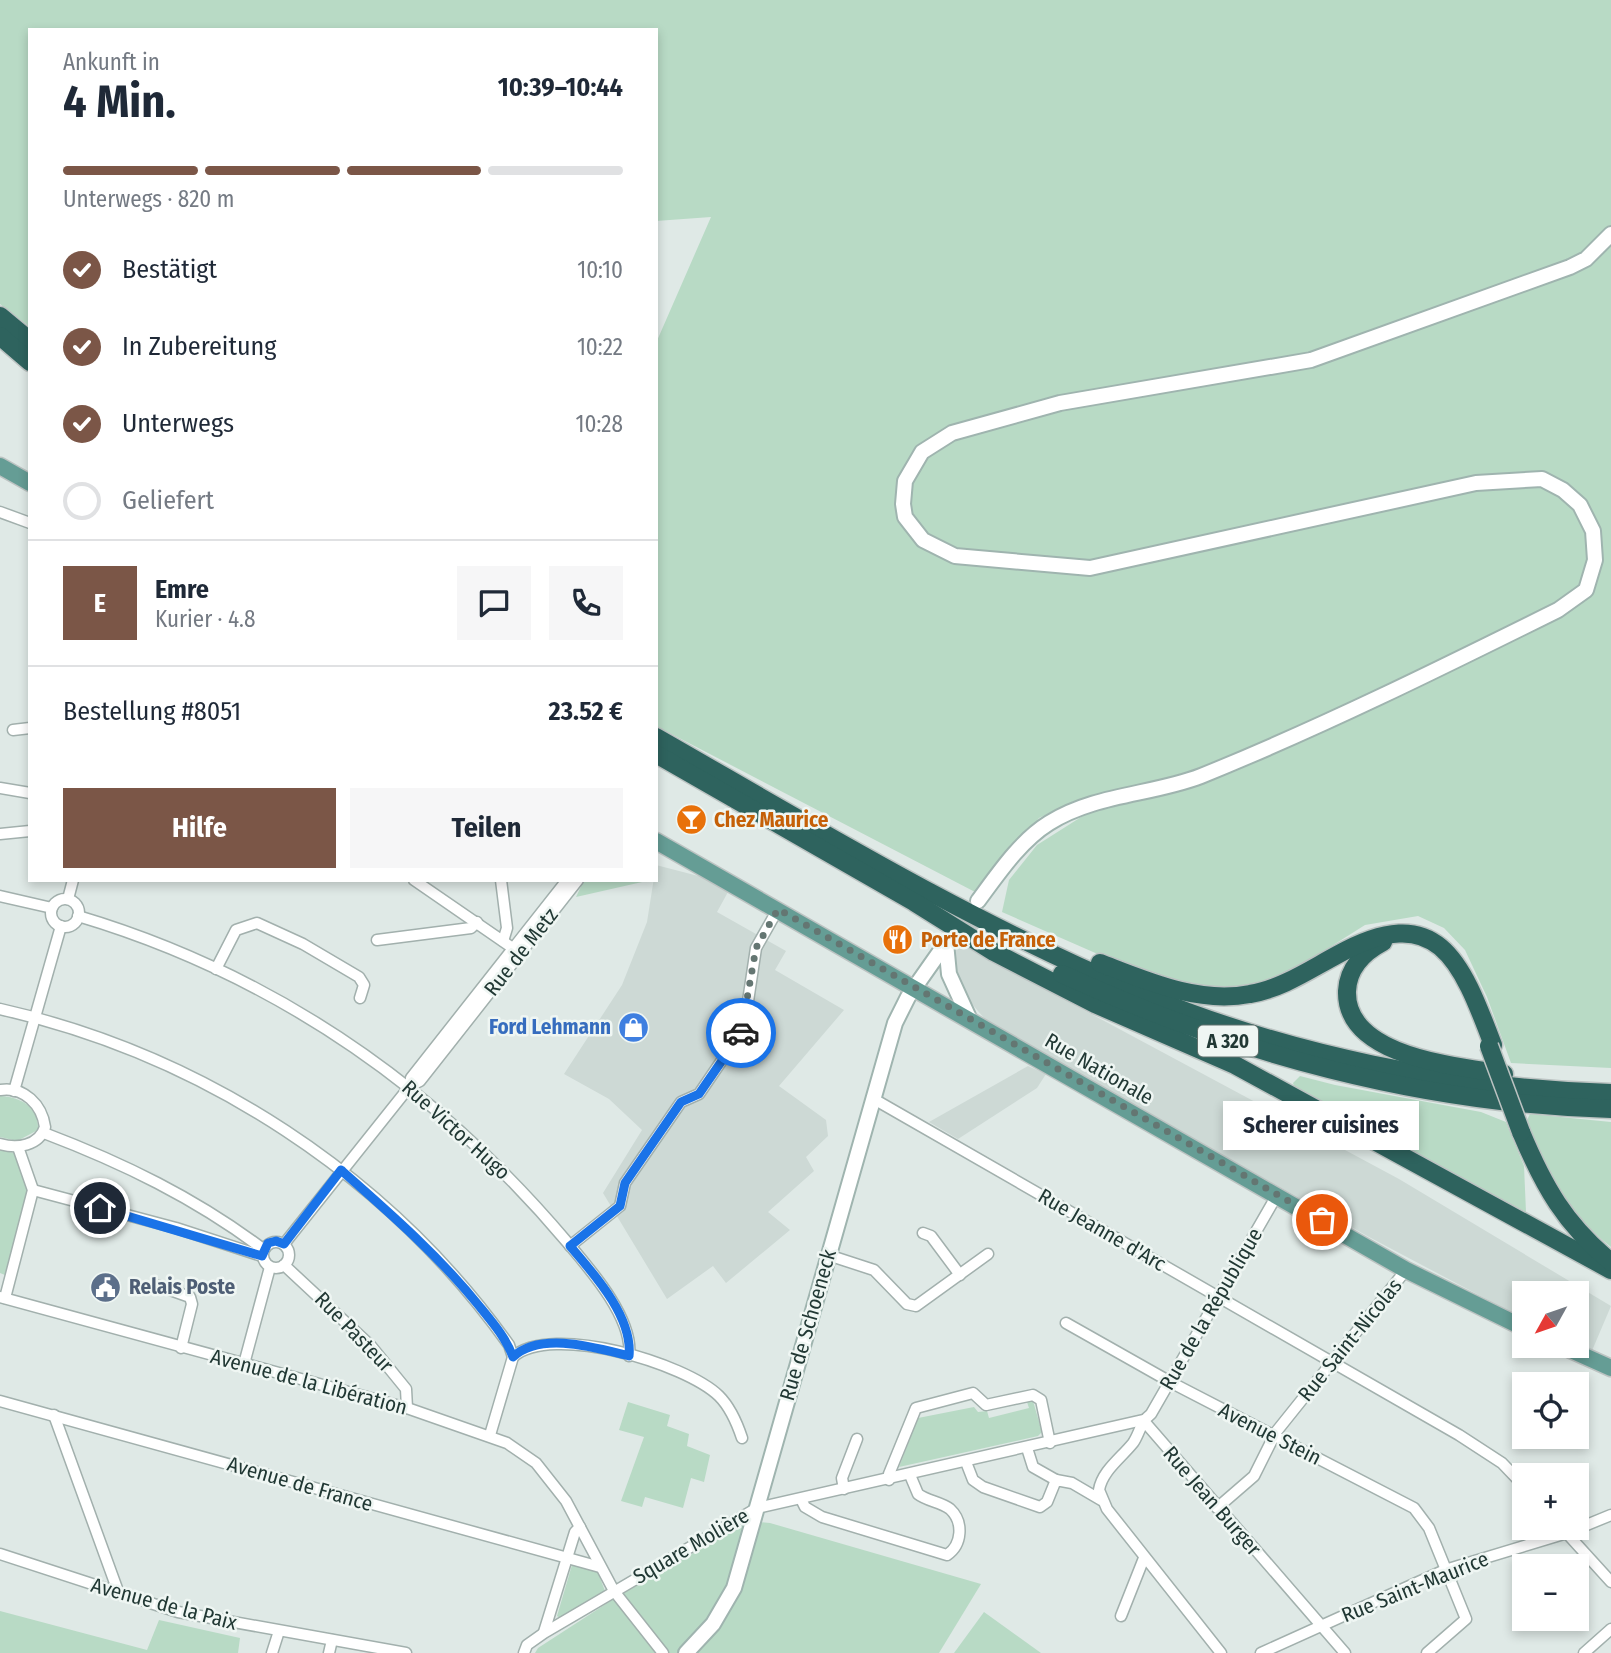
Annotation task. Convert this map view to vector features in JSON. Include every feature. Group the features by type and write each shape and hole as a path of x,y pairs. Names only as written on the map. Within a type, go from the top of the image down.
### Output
{"highway":[{"path":"0,316 28,339"},
{"path":"0,336 28,360"},
{"name":"A 320","path":"658,738 849,848 990,924 1143,995 1239,1028 1319,1050 1460,1080 1611,1092"},
{"name":"A 320","path":"658,755 914,902 985,939 1136,1008 1234,1043 1391,1084 1524,1102 1611,1109"},
{"path":"914,902 994,952 1096,1004 1235,1065 1611,1270"},
{"path":"990,924 1171,988 1199,995 1224,996 1250,994 1285,982 1373,937 1397,932 1417,934 1448,953 1461,970 1542,1178 1565,1218 1611,1262"},
{"path":"1491,1045 1457,974 1433,948 1416,940 1397,938 1377,945 1358,961 1347,988 1347,1003 1355,1023 1369,1038 1392,1050 1475,1069 1591,1085 1611,1092"},
{"path":"1523,1131 1570,1215 1611,1255"}],"main road":[{"path":"978,901 1026,842 1048,824 1073,811 1107,799 1184,782 1246,758 1558,610 1586,590 1595,560 1593,531 1580,505 1563,490 1542,479 1476,483 1090,568 955,556 923,540 905,517 905,481 922,452 952,433 1060,403 1311,360 1570,267 1586,258 1611,234"},
{"path":"0,455 28,471"},
{"path":"0,466 28,482"},
{"name":"Rue Nationale","path":"658,842 1406,1270 1512,1322"},
{"name":"Rue de Schoeneck","path":"686,1653 726,1606 734,1588 895,1023 914,987 946,943 949,974 969,1018"},
{"path":"1589,1358 1611,1368"}],"street":[{"path":"0,512 28,522"},
{"path":"13,730 28,728"},
{"path":"0,788 28,793"},
{"path":"0,834 28,831"},
{"path":"68,900 72,882"},
{"path":"417,882 517,950"},
{"path":"501,882 507,928 503,941"},
{"name":"Rue de Metz","path":"531,933 567,882"},
{"name":"Rue de Metz","path":"284,1244 410,1086 420,1081 449,1036 531,933 576,882"},
{"path":"0,897 52,908"},
{"path":"68,900 75,904 78,916 70,926 61,926 53,919 52,908 56,902 68,900"},
{"path":"570,1246 620,1206 625,1183 681,1102 699,1094 744,1028 756,948 778,909"},
{"name":"Rue Victor Hugo","path":"78,916 138,936 216,969 303,1014 410,1086 505,1172 570,1246 620,1316 627,1331 629,1356"},
{"path":"377,940 471,928 477,922"},
{"path":"216,969 236,930 257,923 303,944 359,977 364,985 360,998"},
{"path":"14,1091 61,926"},
{"path":"0,1009 111,1041 189,1075 261,1115 341,1170 435,1255 509,1345 511,1361 490,1435"},
{"path":"0,1090 14,1091 30,1097 40,1109 44,1132"},
{"name":"Rue Jeanne d'Arc","path":"872,1098 1480,1448 1512,1476"},
{"path":"0,1144 18,1147 44,1132"},
{"path":"44,1132 155,1180 230,1225 263,1253 270,1267 244,1364"},
{"path":"3,1298 33,1191 18,1147"},
{"path":"33,1191 263,1253"},
{"name":"Rue de la République","path":"1143,1420 1151,1415 1277,1195"},
{"path":"923,1233 931,1236 960,1275"},
{"path":"263,1253 272,1241 284,1244 289,1254 284,1265 270,1267"},
{"path":"828,1255 874,1269 910,1305 919,1305 988,1254"},
{"name":"Rue Pasteur","path":"284,1265 371,1346 406,1389 407,1408"},
{"name":"Rue Saint-Nicolas","path":"1217,1507 1254,1476 1274,1436 1406,1270"},
{"path":"159,1286 190,1297 192,1304 181,1348"},
{"name":"Avenue de la Libération","path":"3,1298 407,1408 490,1435 536,1463 566,1501 580,1527"},
{"name":"Avenue Stein","path":"1066,1323 1170,1382 1414,1508 1423,1518 1466,1619 1427,1653"},
{"path":"511,1361 520,1350 559,1344 581,1345 670,1367 706,1386 730,1411 743,1438"},
{"path":"889,1480 888,1474 916,1408 973,1393 986,1405 1033,1395 1041,1400 1050,1443"},
{"name":"Avenue de France","path":"0,1401 600,1567"},
{"path":"54,1415 119,1594"},
{"path":"757,1508 1143,1420"},
{"path":"1101,1500 1101,1480 1135,1440 1143,1420"},
{"name":"Rue Jean Burger","path":"1143,1420 1345,1653"},
{"path":"844,1489 842,1478 857,1439"},
{"path":"1027,1448 1033,1467 1056,1480 1072,1483 1101,1500 1221,1653"},
{"path":"966,1462 973,1480 983,1487 1040,1507 1047,1502 1056,1480"},
{"path":"801,1499 805,1507 822,1517 947,1555 955,1549 961,1536 955,1516 948,1508 918,1494 910,1475"},
{"name":"Square Molière","path":"580,1527 614,1591 757,1508"},
{"name":"Rue Saint-Maurice","path":"1589,1523 1611,1515"},
{"path":"544,1633 575,1532 580,1527"},
{"name":"Rue Saint-Maurice","path":"1261,1653 1445,1570 1537,1540"},
{"path":"1573,1540 1611,1582"},
{"name":"Avenue de la Paix","path":"0,1554 178,1612 406,1653"},
{"path":"1121,1616 1144,1558"},
{"path":"524,1653 527,1645 544,1633 614,1591 659,1649"},
{"path":"1584,1653 1611,1629"},
{"path":"272,1653 279,1632"},
{"path":"329,1653 332,1640"}],"shaded area":[{"path":"658,866 706,878 728,892 717,912 786,951 775,970 844,1010 779,1086 826,1120 828,1136 806,1157 814,1171 768,1212 790,1230 726,1283 713,1266 667,1299 603,1193 642,1130 609,1099 564,1074 622,985 647,922 653,882 658,882"},
{"path":"957,942 1399,1179 1569,1281 1512,1281 1512,1313 1369,1237 989,1024 967,998 957,979 952,961"},
{"path":"1028,1066 1046,1074 1037,1088 958,1139 929,1122"},
{"path":"1589,1293 1611,1306 1591,1353 1589,1352"}],"green space":[{"path":"0,0 1611,0 1611,1068 1511,1063 1487,997 1465,950 1444,928 1418,916 1365,925 1267,987 1211,992 1157,980 1002,912 1009,880 1037,845 1089,812 1074,801 1039,818 977,893 658,727 658,338 711,217 658,221 658,28 28,28 28,325 0,304"},
{"path":"583,882 642,882 576,897"},
{"path":"1300,1076 1481,1112 1506,1122 1524,1166 1526,1212 1295,1089 1293,1083"},
{"path":"0,1096 15,1098 32,1109 38,1122 38,1130 17,1141 0,1137"},
{"path":"1530,1114 1611,1122 1611,1247 1583,1220 1560,1190 1534,1138 1527,1120"},
{"path":"0,1150 14,1153 27,1191 5,1275 0,1273"},
{"path":"1033,1401 1042,1432 1038,1436 899,1467 918,1418 974,1407 978,1412 987,1411 989,1418 1029,1408 1027,1402"},
{"path":"628,1402 670,1415 667,1426 689,1434 687,1446 710,1455 704,1482 691,1478 683,1508 645,1497 642,1507 621,1501 644,1437 619,1430"},
{"path":"749,1521 770,1523 981,1584 939,1653 535,1653 538,1648 612,1600"},
{"path":"572,1565 597,1570 605,1591 560,1618 557,1616"},
{"path":"0,1611 147,1650 159,1620 240,1638 238,1653 0,1653"},
{"path":"984,1612 1041,1653 954,1653"}],"way so far":[{"path":"741,1033 756,948 778,909 1322,1220"}],"place":[{"name":"Chez Maurice","path":"691,820"},
{"name":"Porte de France","path":"898,940"},
{"name":"Ford Lehmann","path":"634,1027"},
{"name":"Scherer cuisines","path":"1322,1220"},
{"name":"Relais Poste","path":"106,1287"}],"route":[{"path":"100,1208 176,1228 262,1256 268,1243 276,1241 284,1244 341,1170 404,1224 435,1255 494,1324 509,1345 513,1357 520,1350 559,1344 599,1348 629,1356 627,1331 620,1316 570,1246 620,1206 625,1183 681,1102 699,1094 741,1033"}]}
